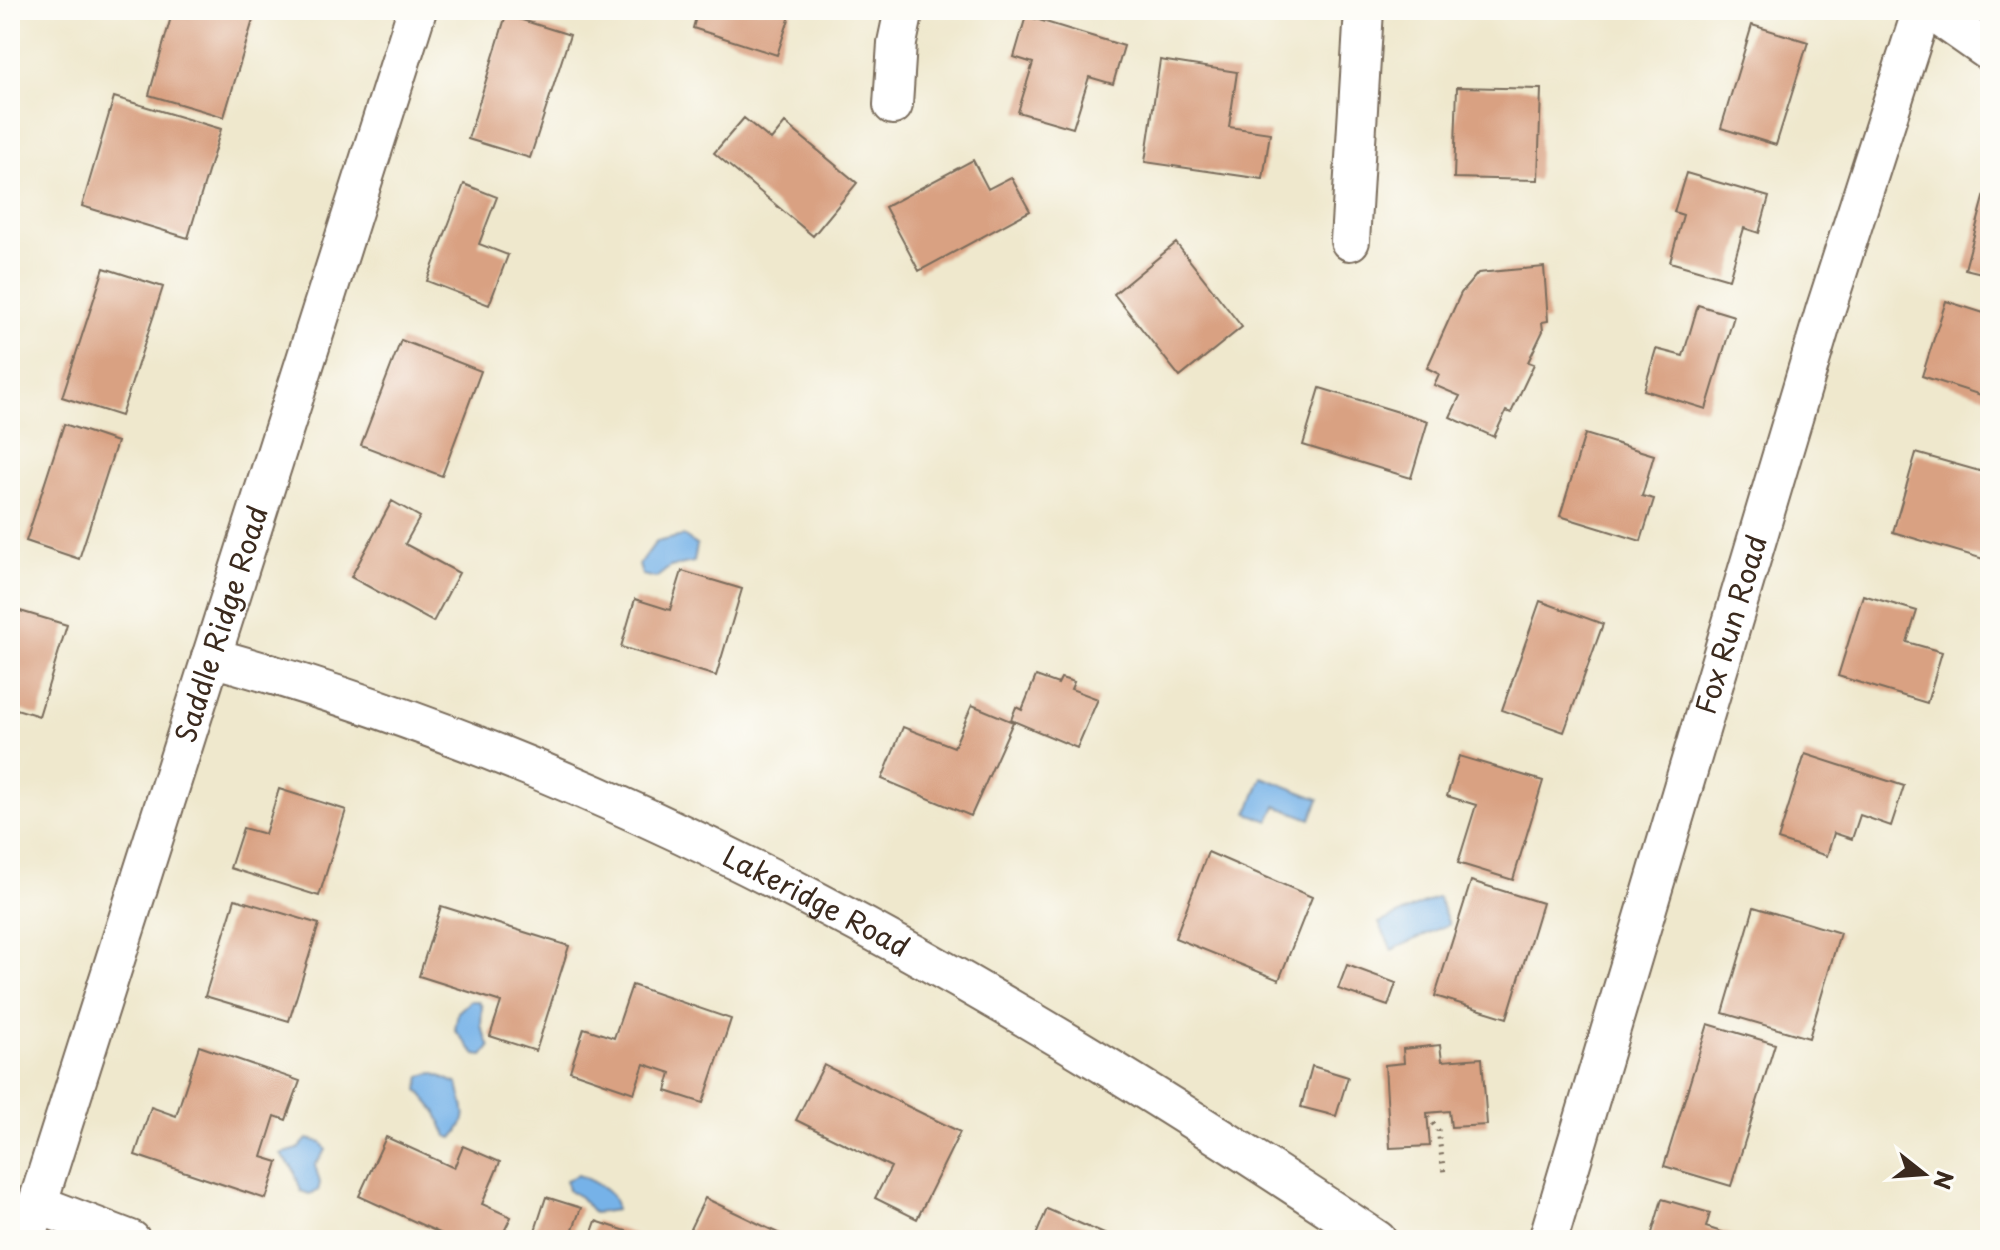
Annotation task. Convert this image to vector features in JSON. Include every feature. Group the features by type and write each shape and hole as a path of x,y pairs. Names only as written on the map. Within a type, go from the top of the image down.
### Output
{"street":[{"name":"Saddle Ridge Road","path":"26,1240 417,10"},
{"path":"893,105 897,43 904,10"},
{"path":"1350,241 1364,10"},
{"name":"Fox Run Road","path":"1548,1240 1825,311 1922,10"},
{"path":"1930,10 1990,52"},
{"name":"Lakeridge Road","path":"211,657 334,692 475,742 757,872 863,925 1100,1063 1377,1240"},
{"path":"37,1204 131,1240"}],"path":[{"path":"1428,1117 1438,1130 1444,1174"}],"water":[{"path":"683,536 697,545 694,562 670,567 656,578 642,575 639,565 656,542"},
{"path":"1262,777 1319,799 1311,819 1276,806 1269,821 1248,813"},
{"path":"1438,897 1449,924 1392,950 1379,923"},
{"path":"470,1001 478,1001 482,1006 481,1026 490,1047 483,1056 476,1055 455,1030 458,1012"},
{"path":"433,1073 458,1084 464,1118 453,1138 447,1136 436,1111 418,1090 421,1076"},
{"path":"307,1139 321,1142 326,1150 315,1165 320,1183 318,1191 309,1194 301,1191 294,1170 281,1154 298,1149"},
{"path":"578,1175 609,1193 616,1210 594,1213 580,1197 568,1190 566,1180"}],"building":[{"path":"173,10 256,10 224,117 149,95"},
{"path":"698,10 792,10 777,55 693,28"},
{"path":"506,15 570,35 530,158 468,139"},
{"path":"1026,16 1124,46 1113,84 1089,77 1073,128 1018,112 1033,63 1014,57"},
{"path":"1752,25 1808,42 1776,145 1721,128"},
{"path":"1160,60 1237,72 1229,127 1270,133 1263,179 1145,162"},
{"path":"1457,87 1541,89 1538,180 1454,178"},
{"path":"114,97 221,129 188,238 82,206"},
{"path":"744,118 771,140 785,123 857,183 813,236 714,153"},
{"path":"973,160 988,189 1011,177 1030,211 919,271 885,207"},
{"path":"1686,173 1769,197 1759,233 1744,228 1729,279 1670,262 1683,215 1674,212"},
{"path":"1990,179 1990,275 1965,269"},
{"path":"464,184 497,197 479,244 508,255 489,305 427,281"},
{"path":"1176,243 1242,327 1180,377 1114,294"},
{"path":"1544,267 1548,321 1542,322 1543,331 1528,362 1534,364 1511,413 1506,411 1494,437 1450,417 1460,396 1434,385 1439,374 1427,368 1461,293 1478,273"},
{"path":"104,268 163,287 121,416 62,397"},
{"path":"1946,301 1990,315 1990,398 1922,376"},
{"path":"1698,305 1734,316 1706,409 1644,390 1656,349 1683,356"},
{"path":"401,340 481,371 442,476 361,445"},
{"path":"1320,388 1428,421 1411,478 1303,445"},
{"path":"64,424 117,442 79,559 26,541"},
{"path":"1585,434 1654,455 1642,496 1654,499 1641,541 1560,516"},
{"path":"1916,453 1990,474 1986,510 1990,511 1990,561 1893,532"},
{"path":"392,501 420,517 405,544 459,573 433,622 351,577"},
{"path":"682,571 742,589 716,676 621,647 635,599 670,610"},
{"path":"1863,595 1917,611 1907,642 1942,652 1927,703 1838,676"},
{"path":"1540,601 1603,624 1564,732 1502,710"},
{"path":"10,608 67,625 39,716 10,707"},
{"path":"1036,676 1058,684 1061,678 1074,682 1071,689 1098,699 1077,748 1011,720 1016,707 1022,710"},
{"path":"972,705 1013,722 971,816 882,779 903,727 954,747"},
{"path":"1805,754 1904,786 1891,826 1860,815 1852,839 1834,833 1827,856 1778,840"},
{"path":"1459,756 1543,781 1513,880 1458,863 1476,805 1447,796"},
{"path":"279,789 346,810 319,896 230,868 243,828 265,834"},
{"path":"1208,852 1312,897 1279,980 1175,938"},
{"path":"1471,881 1542,903 1507,1018 1435,996"},
{"path":"235,899 319,924 289,1021 205,996"},
{"path":"441,906 569,946 536,1051 490,1036 501,1002 419,976"},
{"path":"1754,907 1840,933 1809,1038 1723,1013"},
{"path":"1347,965 1396,983 1388,1006 1338,989"},
{"path":"632,985 731,1019 703,1103 666,1091 671,1073 644,1064 634,1093 570,1071 584,1028 614,1038"},
{"path":"1708,1024 1775,1044 1731,1186 1664,1166"},
{"path":"1440,1045 1442,1061 1482,1058 1487,1125 1451,1127 1449,1111 1427,1113 1430,1146 1390,1148 1385,1065 1404,1063 1403,1049"},
{"path":"199,1046 300,1081 286,1120 275,1116 262,1157 278,1162 266,1199 135,1155 151,1107 176,1116"},
{"path":"824,1065 960,1132 917,1219 875,1198 891,1167 796,1120"},
{"path":"1312,1066 1348,1077 1336,1116 1301,1107"},
{"path":"386,1137 454,1168 463,1146 500,1162 482,1204 511,1217 500,1240 455,1240 359,1196"},
{"path":"546,1197 581,1208 573,1229 591,1235 596,1221 635,1234 633,1240 532,1240"},
{"path":"705,1198 780,1234 777,1240 703,1240 688,1233"},
{"path":"1662,1199 1710,1213 1706,1227 1746,1240 1650,1240"},
{"path":"1047,1209 1118,1240 1034,1240"}]}
